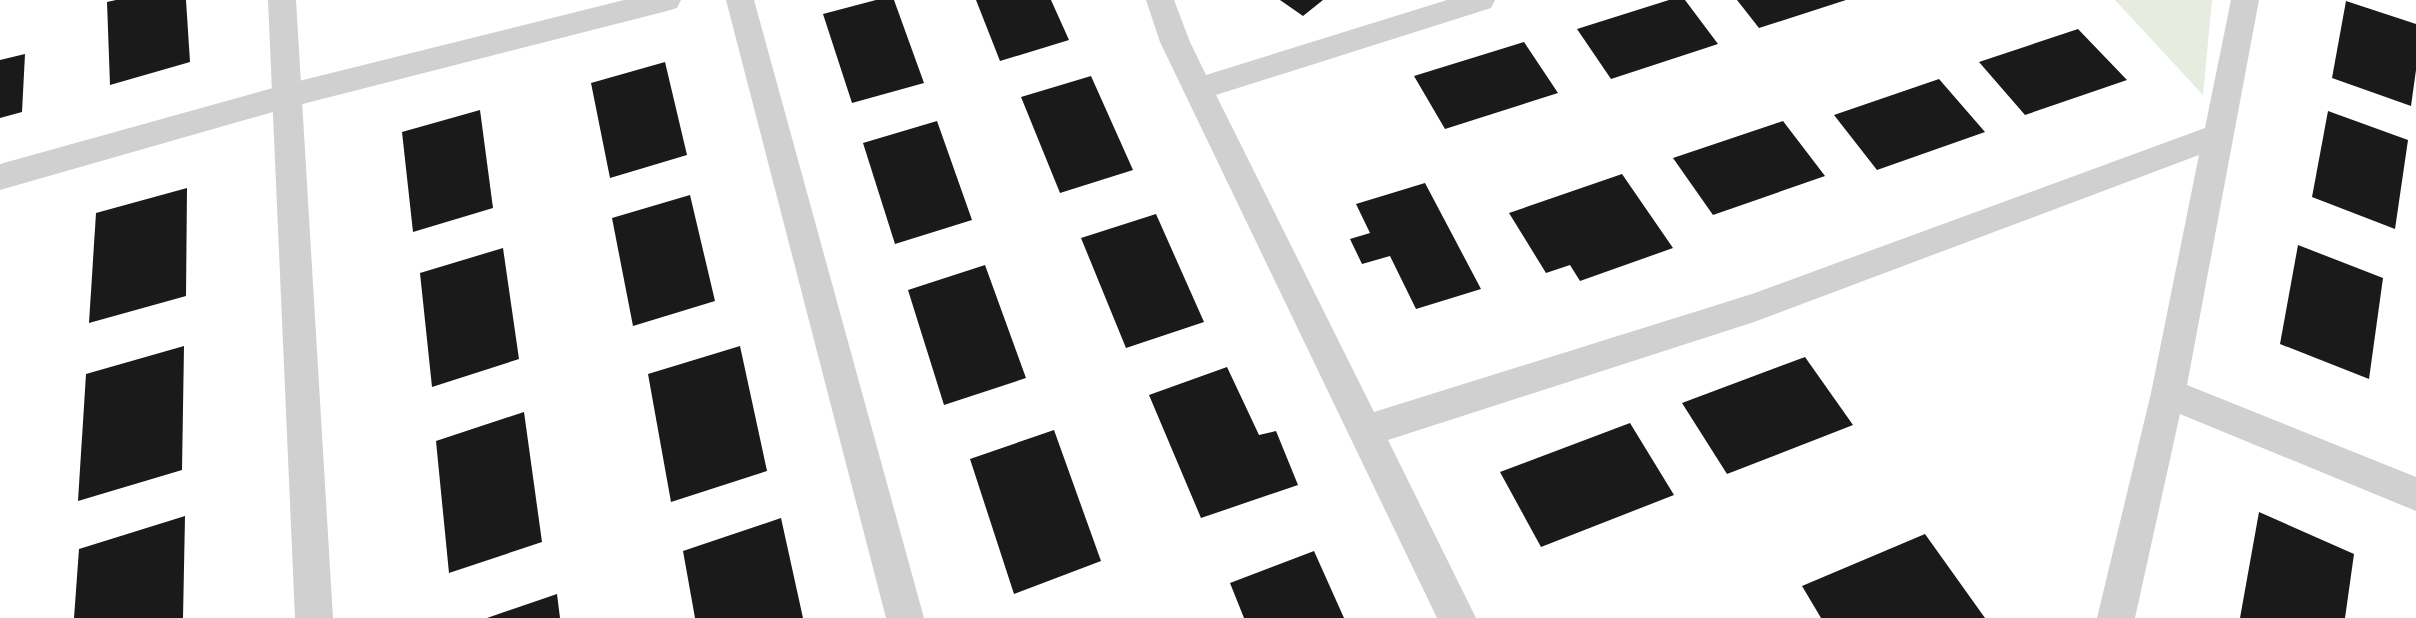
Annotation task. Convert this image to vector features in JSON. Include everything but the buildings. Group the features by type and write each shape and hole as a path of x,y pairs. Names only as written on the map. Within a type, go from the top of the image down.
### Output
{"street":[{"path":"282,0 314,618"},
{"path":"0,177 286,96 668,0"},
{"path":"740,0 905,618"},
{"path":"1160,0 1175,42 1457,618"},
{"path":"1198,89 1481,0"},
{"path":"2116,618 2168,393 2245,0"},
{"path":"1365,431 1755,308 2219,135"},
{"path":"2168,393 2416,494"}],"shaded area":[{"path":"2115,0 2212,0 2203,95"}]}
